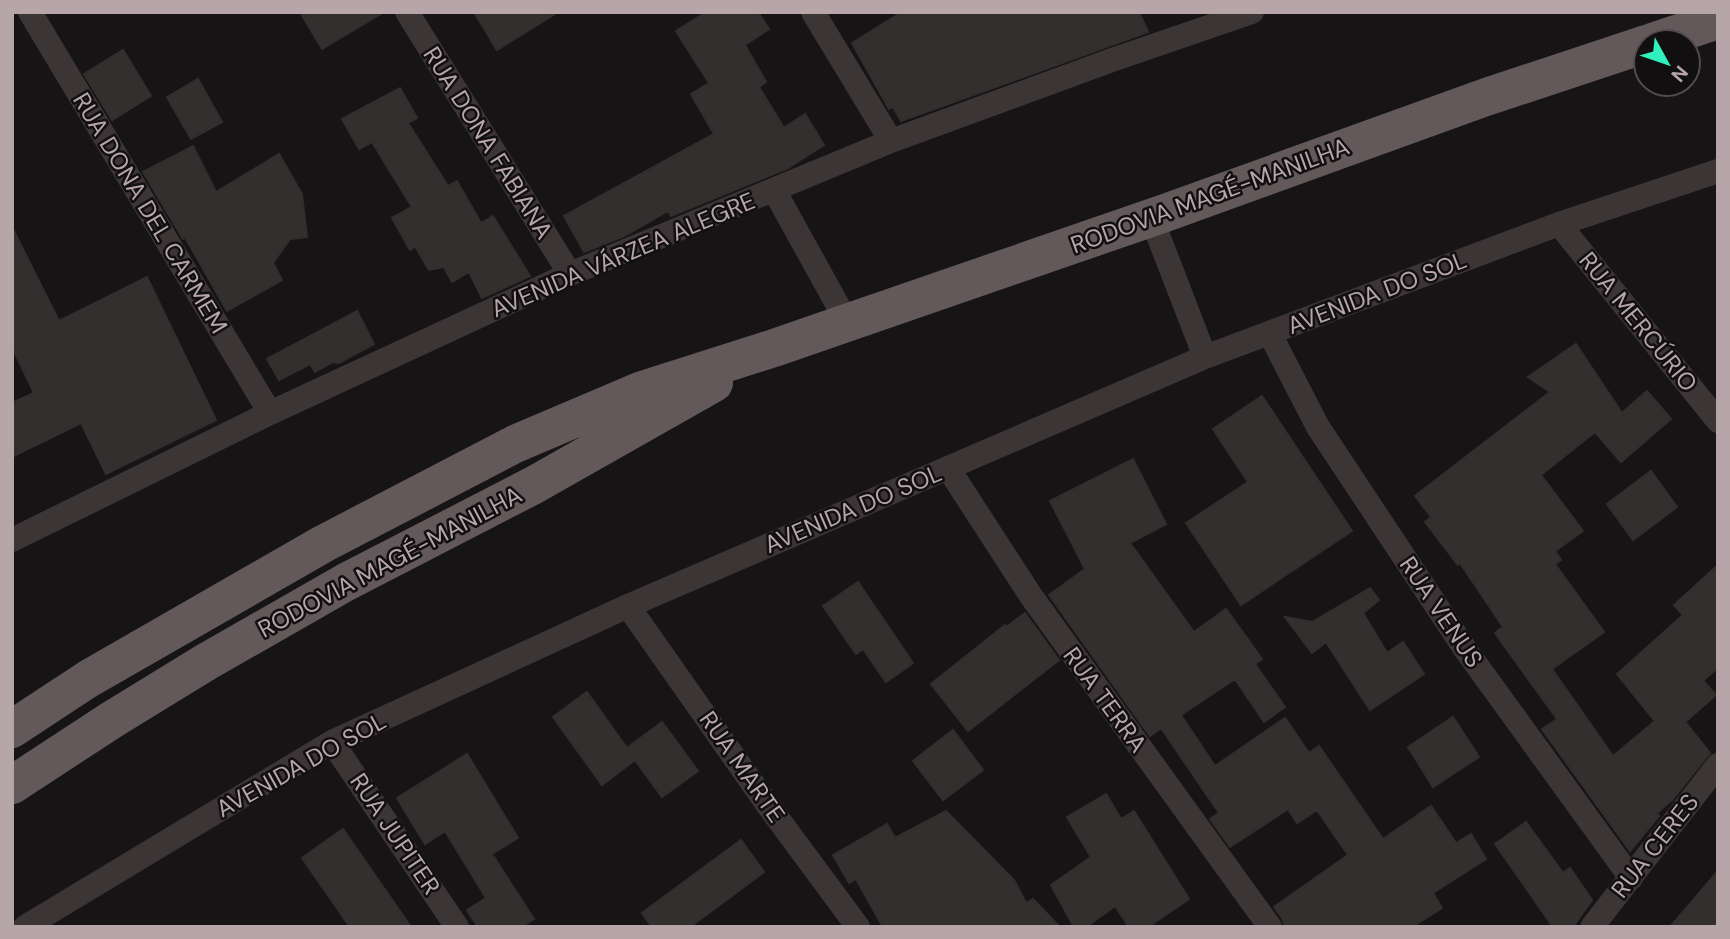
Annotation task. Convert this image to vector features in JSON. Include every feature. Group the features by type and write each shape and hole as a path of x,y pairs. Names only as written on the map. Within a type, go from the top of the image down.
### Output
{"highway":[{"path":"1694,28 1718,20"},
{"name":"RODOVIA MAGÉ-MANILHA","path":"12,729 88,679 395,505 515,444 642,390 774,348 1151,218 1486,97 1632,49"},
{"name":"RODOVIA MAGÉ-MANILHA","path":"12,785 218,655 346,582 558,472 774,348"}],"street":[{"name":"RUA DONA DEL CARMEM","path":"30,12 270,413"},
{"name":"RUA DONA FABIANA","path":"407,12 570,274"},
{"path":"813,12 891,141"},
{"name":"AVENIDA VÁRZEA ALEGRE","path":"12,540 270,413 570,274 891,141 1112,60 1205,20 1252,12"},
{"name":"AVENIDA DO SOL","path":"34,924 332,742 628,606 1205,357 1559,224 1718,171"},
{"path":"774,190 847,322"},
{"path":"1151,218 1205,357"},
{"name":"RUA MERCÚRIO","path":"1559,224 1718,421"},
{"name":"RUA VENUS","path":"1270,334 1318,427 1354,483 1465,649 1631,878"},
{"name":"RUA TERRA","path":"948,468 1039,607 1270,927"},
{"name":"RUA MARTE","path":"628,606 767,804 858,927"},
{"name":"RUA JUPITER","path":"332,742 457,927"},
{"name":"RUA CERES","path":"1592,927 1718,765"}],"building":[{"path":"300,12 384,12 322,49"},
{"path":"474,12 558,12 497,50"},
{"path":"706,12 758,12 769,29 745,45 766,82 759,87 784,128 805,114 824,145 788,168 671,216 668,211 624,236 584,252 564,216 714,134 691,94 709,83 676,31"},
{"path":"902,12 1139,12 1148,32 901,121 893,107 889,109 852,43"},
{"path":"123,50 151,96 112,120 84,74"},
{"path":"198,79 222,122 191,139 167,97"},
{"path":"400,88 417,118 408,123 448,186 457,181 481,223 493,216 530,276 482,298 469,272 452,282 444,267 429,270 415,246 410,250 392,218 412,207 372,142 359,149 342,119"},
{"path":"193,146 216,192 279,154 302,194 307,237 290,239 273,263 282,280 227,311 185,237 183,239 143,172"},
{"path":"12,227 59,321 147,277 216,420 106,474 81,423 12,457 12,403 34,393 12,347"},
{"path":"357,311 374,344 339,363 333,362 315,372 310,364 279,380 267,359"},
{"path":"1576,344 1622,413 1647,391 1671,419 1621,462 1595,432 1541,475 1583,531 1555,551 1561,560 1555,564 1604,632 1552,669 1613,756 1655,721 1617,674 1683,615 1674,605 1718,565 1718,667 1703,681 1716,695 1685,722 1710,753 1672,800 1657,813 1659,816 1630,851 1542,729 1557,719 1495,633 1503,627 1460,563 1458,565 1425,522 1431,517 1415,496 1550,392 1528,377"},
{"path":"1262,396 1352,531 1241,605 1186,523 1248,482 1213,429"},
{"path":"1133,459 1166,524 1130,543 1194,632 1226,609 1262,659 1255,664 1285,707 1264,722 1235,679 1181,715 1215,766 1285,718 1309,753 1319,746 1383,839 1431,806 1456,843 1471,834 1486,859 1433,893 1442,908 1412,927 1285,927 1274,907 1348,855 1317,810 1297,823 1288,809 1230,847 1210,819 1219,813 1161,728 1150,736 1049,595 1085,569 1050,501"},
{"path":"1651,471 1677,507 1633,540 1607,504"},
{"path":"858,582 913,663 886,682 863,649 856,654 823,606"},
{"path":"1370,588 1379,600 1363,613 1387,653 1403,642 1424,674 1370,710 1326,642 1312,653 1285,617 1312,622"},
{"path":"1025,613 1059,660 968,731 931,684 1005,625 1006,627"},
{"path":"587,692 627,748 662,722 698,771 662,797 635,760 602,785 553,717"},
{"path":"1453,717 1479,757 1433,787 1408,747"},
{"path":"953,730 983,770 943,800 913,761"},
{"path":"467,754 518,838 492,854 534,919 521,927 478,927 467,910 486,898 445,831 425,844 397,798"},
{"path":"1106,794 1121,819 1134,811 1189,899 1148,927 1129,927 1115,906 1086,927 1074,927 1051,885 1091,857 1067,817"},
{"path":"946,811 1014,880 1026,903 1033,899 1060,927 883,927 856,879 849,883 833,855 887,824 895,838"},
{"path":"1526,822 1563,873 1570,868 1592,900 1573,927 1553,927 1495,844"},
{"path":"343,829 411,927 350,927 302,858"},
{"path":"741,840 764,872 690,927 652,927 642,913"},
{"path":"1718,871 1718,927 1670,927"}]}
